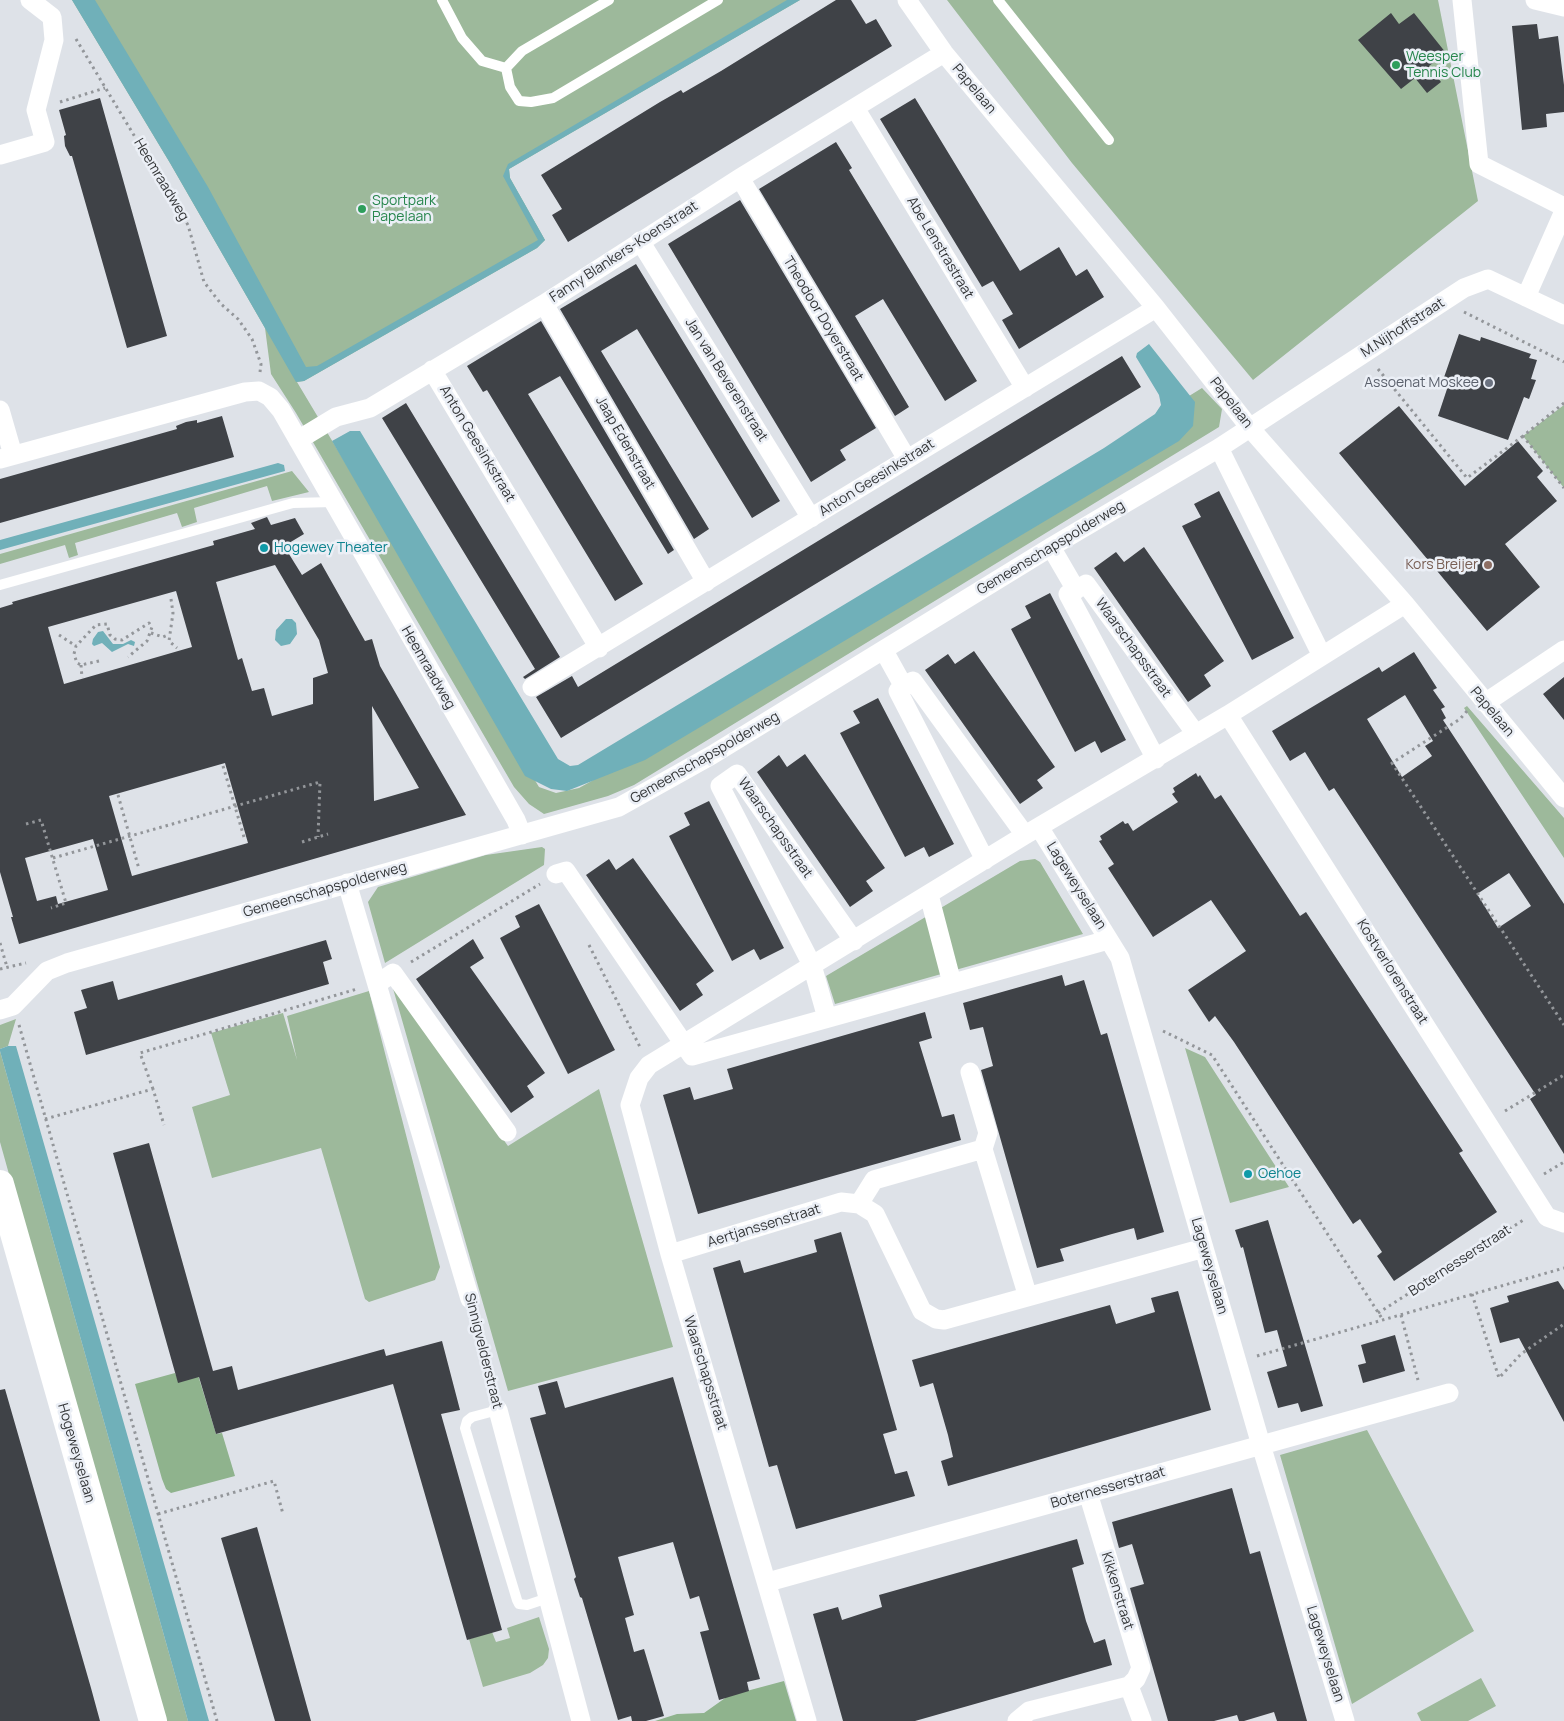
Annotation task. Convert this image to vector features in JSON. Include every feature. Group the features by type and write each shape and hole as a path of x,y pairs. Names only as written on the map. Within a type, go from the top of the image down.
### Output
{"main road":[{"name":"Hogeweyselaan","path":"0,1184 153,1721"}],"street":[{"path":"0,155 45,142 36,110 54,40 52,17 30,0"},
{"name":"Papelaan","path":"907,0 944,53 1156,308 1250,428 1404,604 1564,798"},
{"path":"1462,0 1479,164 1564,209 1526,297"},
{"path":"1535,0 1564,7"},
{"name":"Fanny Blankers-Koenstraat","path":"298,440 336,417 370,408 544,304 740,178 944,53"},
{"name":"Abe Lenstrastraat","path":"855,108 1025,388"},
{"name":"Theodoor Doyerstraat","path":"740,178 907,459"},
{"name":"Jan van Beverenstraat","path":"640,242 811,518"},
{"name":"M.Nijhoffstraat","path":"1250,428 1464,288 1488,279 1564,314"},
{"name":"Jaap Edenstraat","path":"544,304 706,582"},
{"name":"Anton Geesinkstraat","path":"532,687 1156,308"},
{"name":"Anton Geesinkstraat","path":"432,370 599,648"},
{"path":"0,410 6,457 165,412 245,392 259,391"},
{"name":"Heemraadweg","path":"259,391 270,397 281,410 516,820 522,835"},
{"name":"Gemeenschapspolderweg","path":"7,1008 47,971 54,968 619,807 712,755 1051,547 1250,428"},
{"path":"1219,448 1322,656"},
{"path":"1051,547 1076,590"},
{"name":"Waarschapsstraat","path":"1156,759 1068,594 1086,584 1196,734"},
{"name":"Waarschapsstraat","path":"807,1721 768,1582 670,1254 630,1105 639,1078 649,1065 1032,831 1156,759 1404,604"},
{"path":"1483,700 1564,650"},
{"path":"884,651 904,687"},
{"path":"985,860 898,692 913,681 1032,831"},
{"name":"Kostverlorenstraat","path":"1228,715 1547,1217 1563,1223"},
{"path":"712,755 729,779"},
{"name":"Waarschapsstraat","path":"827,1018 812,965 720,786 737,774 854,941"},
{"name":"Lageweyselaan","path":"1032,831 1120,958 1261,1445 1346,1721"},
{"path":"556,874 566,871 692,1056 1108,940"},
{"name":"Sinnigvelderstraat","path":"347,883 470,1299"},
{"path":"928,895 952,983"},
{"path":"377,984 393,973 507,1132"},
{"path":"970,1072 988,1132 983,1149 1028,1297"},
{"path":"983,1149 874,1180 859,1204 874,1214 918,1305 928,1316 944,1320 1204,1248"},
{"name":"Aertjanssenstraat","path":"670,1254 841,1202 859,1204"},
{"name":"Boternesserstraat","path":"768,1582 1449,1393"},
{"name":"Sinnigvelderstraat","path":"498,1410 581,1721"},
{"name":"Kikkenstraat","path":"1088,1493 1140,1668 1136,1680 1129,1686"},
{"path":"1017,1721 1029,1711 1129,1686 1142,1721"}],"lane":[{"path":"442,0 462,38 482,61 506,68"},
{"path":"506,68 522,51 609,0"},
{"path":"506,68 510,87 519,100 531,102 553,98 718,0"},
{"path":"998,0 1109,140"},
{"path":"0,586 293,503 333,502"},
{"path":"498,1410 472,1417 467,1421 465,1428 517,1600 519,1604 527,1605 548,1598"}],"path":[{"name":"Heemraadweg","path":"75,38 188,225 204,282 221,304 238,319 252,339 261,364 259,391"},
{"path":"36,110 105,88"},
{"path":"1442,302 1564,362"},
{"path":"1366,352 1467,478 1564,403"},
{"path":"1523,436 1564,488"},
{"path":"171,599 173,613 168,635 169,641 177,648"},
{"path":"82,678 81,665 77,663 74,654 76,646 96,625 107,624 110,635 115,639 122,640 149,623 152,627 147,641 128,657"},
{"path":"151,633 163,637 168,635"},
{"path":"59,635 76,646"},
{"path":"81,665 99,661"},
{"path":"1483,700 1460,719 1392,763 1564,1024"},
{"path":"223,766 244,838"},
{"path":"53,858 320,782 318,837"},
{"path":"118,795 139,869"},
{"path":"26,824 42,820 66,903 51,908"},
{"path":"302,842 328,834"},
{"path":"393,973 556,874"},
{"path":"0,943 7,967"},
{"path":"164,1125 140,1053 377,984"},
{"path":"7,1008 46,1119 217,1721"},
{"path":"1138,1019 1212,1055 1384,1320"},
{"path":"1487,1122 1564,1075"},
{"path":"46,1119 152,1089"},
{"name":"Boternesserstraat","path":"1378,1313 1542,1208"},
{"path":"1237,1362 1564,1268"},
{"path":"1472,1294 1499,1378 1521,1354 1564,1324"},
{"name":"Sinnigvelderstraat","path":"470,1299 498,1410"},
{"path":"1401,1315 1423,1400"},
{"path":"158,1514 274,1481 283,1514"}],"green space":[{"name":"Sportpark Papelaan","path":"72,0 800,0 509,169 510,178 545,240 537,248 304,381 297,382 539,787 556,793 579,788 653,747 1110,445 1202,388 1222,409 1219,427 634,785 608,796 544,814 529,804 514,787 296,413 271,374 265,328 170,163"},
{"path":"947,0 1438,0 1478,201 1253,380 1072,163"},
{"path":"1564,405 1564,488 1523,436"},
{"path":"292,471 309,492 272,501 267,486 194,508 197,522 182,527 177,513 75,543 78,555 69,558 65,545 0,564 0,554"},
{"path":"1467,706 1564,818 1564,858 1464,708"},
{"path":"542,847 545,849 544,865 385,963 368,902 378,887 486,855"},
{"path":"1035,859 1040,862 1083,934 835,1004 826,976 1020,861"},
{"path":"392,985 508,1146 599,1089 673,1347 508,1391"},
{"path":"369,991 440,1267 435,1280 369,1302 365,1299 321,1148 212,1178 192,1107 230,1095 211,1033 283,1013 297,1060 287,1016"},
{"path":"16,1019 8,1046 0,1049 0,1025"},
{"path":"1185,1048 1205,1057 1289,1187 1230,1203"},
{"path":"0,1051 188,1721 162,1721 0,1142"},
{"path":"175,1373 178,1380 198,1375 216,1434 222,1433 235,1476 171,1493 166,1489 162,1479 135,1384"},
{"path":"1367,1430 1474,1631 1352,1704 1280,1455"},
{"path":"539,1617 549,1649 548,1658 543,1665 530,1673 483,1687 469,1639 492,1632 496,1642 510,1638 507,1628"},
{"path":"1481,1678 1496,1706 1468,1721 1421,1721 1417,1713"},
{"path":"784,1681 796,1721 655,1721 677,1714 704,1713 728,1696"}],"water":[{"path":"72,0 95,0 208,187 306,367 317,366 538,240 503,176 508,164 787,0 800,0 509,169 510,178 545,240 537,248 304,381 296,382 170,163"},
{"path":"1149,344 1195,402 1193,426 1179,441 645,760 567,791 551,789 525,776 332,441 350,431 360,431 558,759 570,766 578,765 1104,448 1155,414 1161,405 1159,395 1136,357 1137,353"},
{"path":"278,463 284,465 285,471 0,550 0,540"},
{"path":"286,619 292,619 296,623 297,634 290,644 281,646 275,640 276,630"},
{"path":"103,631 113,644 123,644 131,640 135,642 134,646 128,644 112,652 102,643 94,646 92,644 93,639 98,632"},
{"path":"16,1046 209,1721 188,1721 0,1051 0,1049"}],"building":[{"path":"836,0 851,0 866,24 876,19 892,46 568,242 552,215 562,209 541,175 660,102 681,90 683,93 721,71"},
{"path":"1391,13 1399,24 1414,13 1446,53 1429,66 1441,82 1427,93 1415,78 1401,89 1358,40"},
{"path":"1537,24 1539,39 1558,36 1564,85 1564,112 1546,114 1547,127 1522,130 1512,26"},
{"path":"100,98 167,336 127,348 72,156 70,156 65,146 64,136 66,135 59,110"},
{"path":"915,98 1020,271 1059,247 1076,276 1087,269 1104,297 1019,349 1002,320 1013,314 993,281 982,287 880,119"},
{"path":"836,142 852,168 849,170 977,381 945,401 883,299 855,316 909,407 895,416 759,189"},
{"path":"740,200 876,428 840,450 846,460 811,482 668,244"},
{"path":"636,264 780,501 752,518 637,329 601,351 709,529 694,539 560,309"},
{"path":"541,321 674,550 668,554 560,376 528,394 643,584 615,601 487,390 483,392 467,366"},
{"name":"Assoenat Moskee","path":"1459,334 1480,341 1481,337 1531,354 1529,358 1537,360 1531,379 1536,380 1529,399 1524,397 1508,440 1438,416 1447,389 1441,386"},
{"path":"1122,356 1141,387 561,738 536,697 572,676 578,687"},
{"path":"406,403 560,657 525,679 523,677 535,669 382,418"},
{"path":"1399,406 1465,486 1518,441 1543,471 1537,477 1557,501 1505,544 1540,587 1487,631 1339,453"},
{"path":"222,416 234,457 0,523 0,479 177,429 176,426 186,422 197,420 197,423"},
{"path":"1219,491 1294,638 1252,660 1182,526 1201,517 1194,504"},
{"path":"267,517 271,525 295,518 304,534 284,546 302,575 321,563 365,641 372,639 380,666 466,815 19,944 0,872 0,608 13,604 12,602 214,545 213,541 255,529 251,523","holes":["275,565 319,640 328,673 313,678 313,704 272,716 264,688 252,691 242,658 238,660 216,582","176,591 192,647 64,684 48,627","372,706 419,788 374,801","225,763 248,843 132,876 109,796","93,839 108,890 58,904 56,896 37,901 25,858"]},
{"path":"1144,547 1224,661 1204,675 1211,686 1188,702 1094,568 1116,552 1124,562"},
{"path":"1050,593 1126,740 1101,753 1095,741 1075,752 1011,629 1031,618 1025,606"},
{"path":"974,651 1055,767 1037,780 1043,788 1020,804 925,670 948,654 955,664"},
{"path":"1414,652 1437,688 1433,690 1445,707 1441,709 1446,718 1443,720 1564,904 1564,1154 1530,1099 1536,1095 1334,788 1329,791 1305,752 1290,761 1272,731 1379,667 1382,672","holes":["1405,695 1433,741 1425,746 1432,756 1402,777 1367,719","1509,873 1531,906 1498,928 1477,894"]},
{"path":"1564,677 1564,720 1543,694"},
{"path":"878,698 954,844 929,857 924,847 905,857 840,733 860,723 853,711"},
{"path":"805,754 885,868 866,881 873,891 850,907 757,772 779,755 787,767"},
{"path":"1196,773 1198,777 1200,775 1215,799 1221,795 1300,916 1306,912 1463,1151 1459,1153 1497,1212 1394,1281 1377,1256 1382,1252 1360,1219 1353,1224 1234,1042 1215,1016 1209,1022 1188,990 1246,951 1211,900 1153,937 1108,868 1114,864 1099,841 1102,840 1100,836 1123,821 1125,824 1128,823 1133,831 1178,802 1172,794 1175,792 1173,788"},
{"path":"709,801 784,948 760,960 754,949 732,961 669,836 690,825 684,813"},
{"path":"633,858 714,971 696,984 703,995 680,1011 586,875 609,859 616,870"},
{"path":"539,904 615,1050 568,1074 500,938 520,927 515,916"},
{"path":"473,939 484,958 470,967 545,1073 527,1086 534,1097 511,1113 416,979"},
{"path":"326,940 332,959 323,962 329,984 86,1055 74,1012 87,1008 81,990 113,981 118,1000"},
{"path":"1062,975 1065,986 1084,980 1101,1035 1107,1033 1164,1232 1137,1240 1134,1228 1112,1234 1060,1249 1064,1261 1037,1268 981,1070 993,1066 983,1027 970,1030 963,1003"},
{"path":"925,1012 932,1038 919,1042 942,1117 954,1114 961,1140 698,1214 663,1095 690,1087 694,1100 733,1089 727,1069"},
{"path":"149,1143 213,1371 232,1366 238,1390 384,1349 386,1356 442,1341 460,1410 441,1414 502,1630 467,1640 393,1384 216,1434 199,1377 178,1383 113,1153"},
{"path":"1268,1220 1323,1406 1301,1412 1298,1403 1278,1408 1267,1372 1287,1366 1277,1330 1265,1333 1243,1247 1241,1248 1235,1230"},
{"path":"841,1232 897,1430 883,1434 895,1474 907,1471 915,1496 796,1529 777,1465 769,1467 713,1268 740,1260 744,1273 817,1252 814,1240"},
{"path":"1558,1281 1564,1290 1564,1422 1519,1338 1500,1343 1490,1308 1509,1302 1507,1296"},
{"path":"1178,1291 1211,1410 948,1486 941,1461 953,1457 948,1435 933,1383 920,1387 912,1360 1110,1305 1116,1324 1155,1312 1151,1298"},
{"path":"1395,1335 1405,1371 1363,1383 1358,1365 1366,1363 1361,1345"},
{"path":"673,1377 760,1679 747,1682 749,1691 719,1700 700,1632 709,1630 699,1596 690,1599 673,1542 618,1557 634,1615 625,1618 634,1652 644,1649 664,1716 646,1721 632,1721 631,1716 618,1720 582,1598 574,1579 576,1577 530,1418 546,1414 538,1386 557,1381 565,1408"},
{"path":"5,1389 100,1721 0,1721 0,1390"},
{"path":"1232,1488 1250,1554 1260,1551 1307,1721 1277,1721 1274,1712 1244,1721 1239,1721 1237,1715 1214,1721 1168,1721 1130,1588 1144,1584 1132,1544 1119,1548 1112,1522"},
{"path":"257,1527 311,1721 275,1721 221,1538"},
{"path":"1077,1539 1084,1564 1072,1568 1086,1621 1094,1643 1105,1639 1112,1665 915,1721 843,1721 813,1614 838,1607 842,1620 882,1607 879,1595"}],"place":[{"name":"Weesper Tennis Club","path":"1396,65"},
{"name":"Sportpark Papelaan","path":"362,209"},
{"name":"Assoenat Moskee","path":"1489,383"},
{"name":"Hogewey Theater","path":"264,548"},
{"name":"Kors Breijer","path":"1488,565"},
{"name":"Oehoe","path":"1248,1174"}]}
